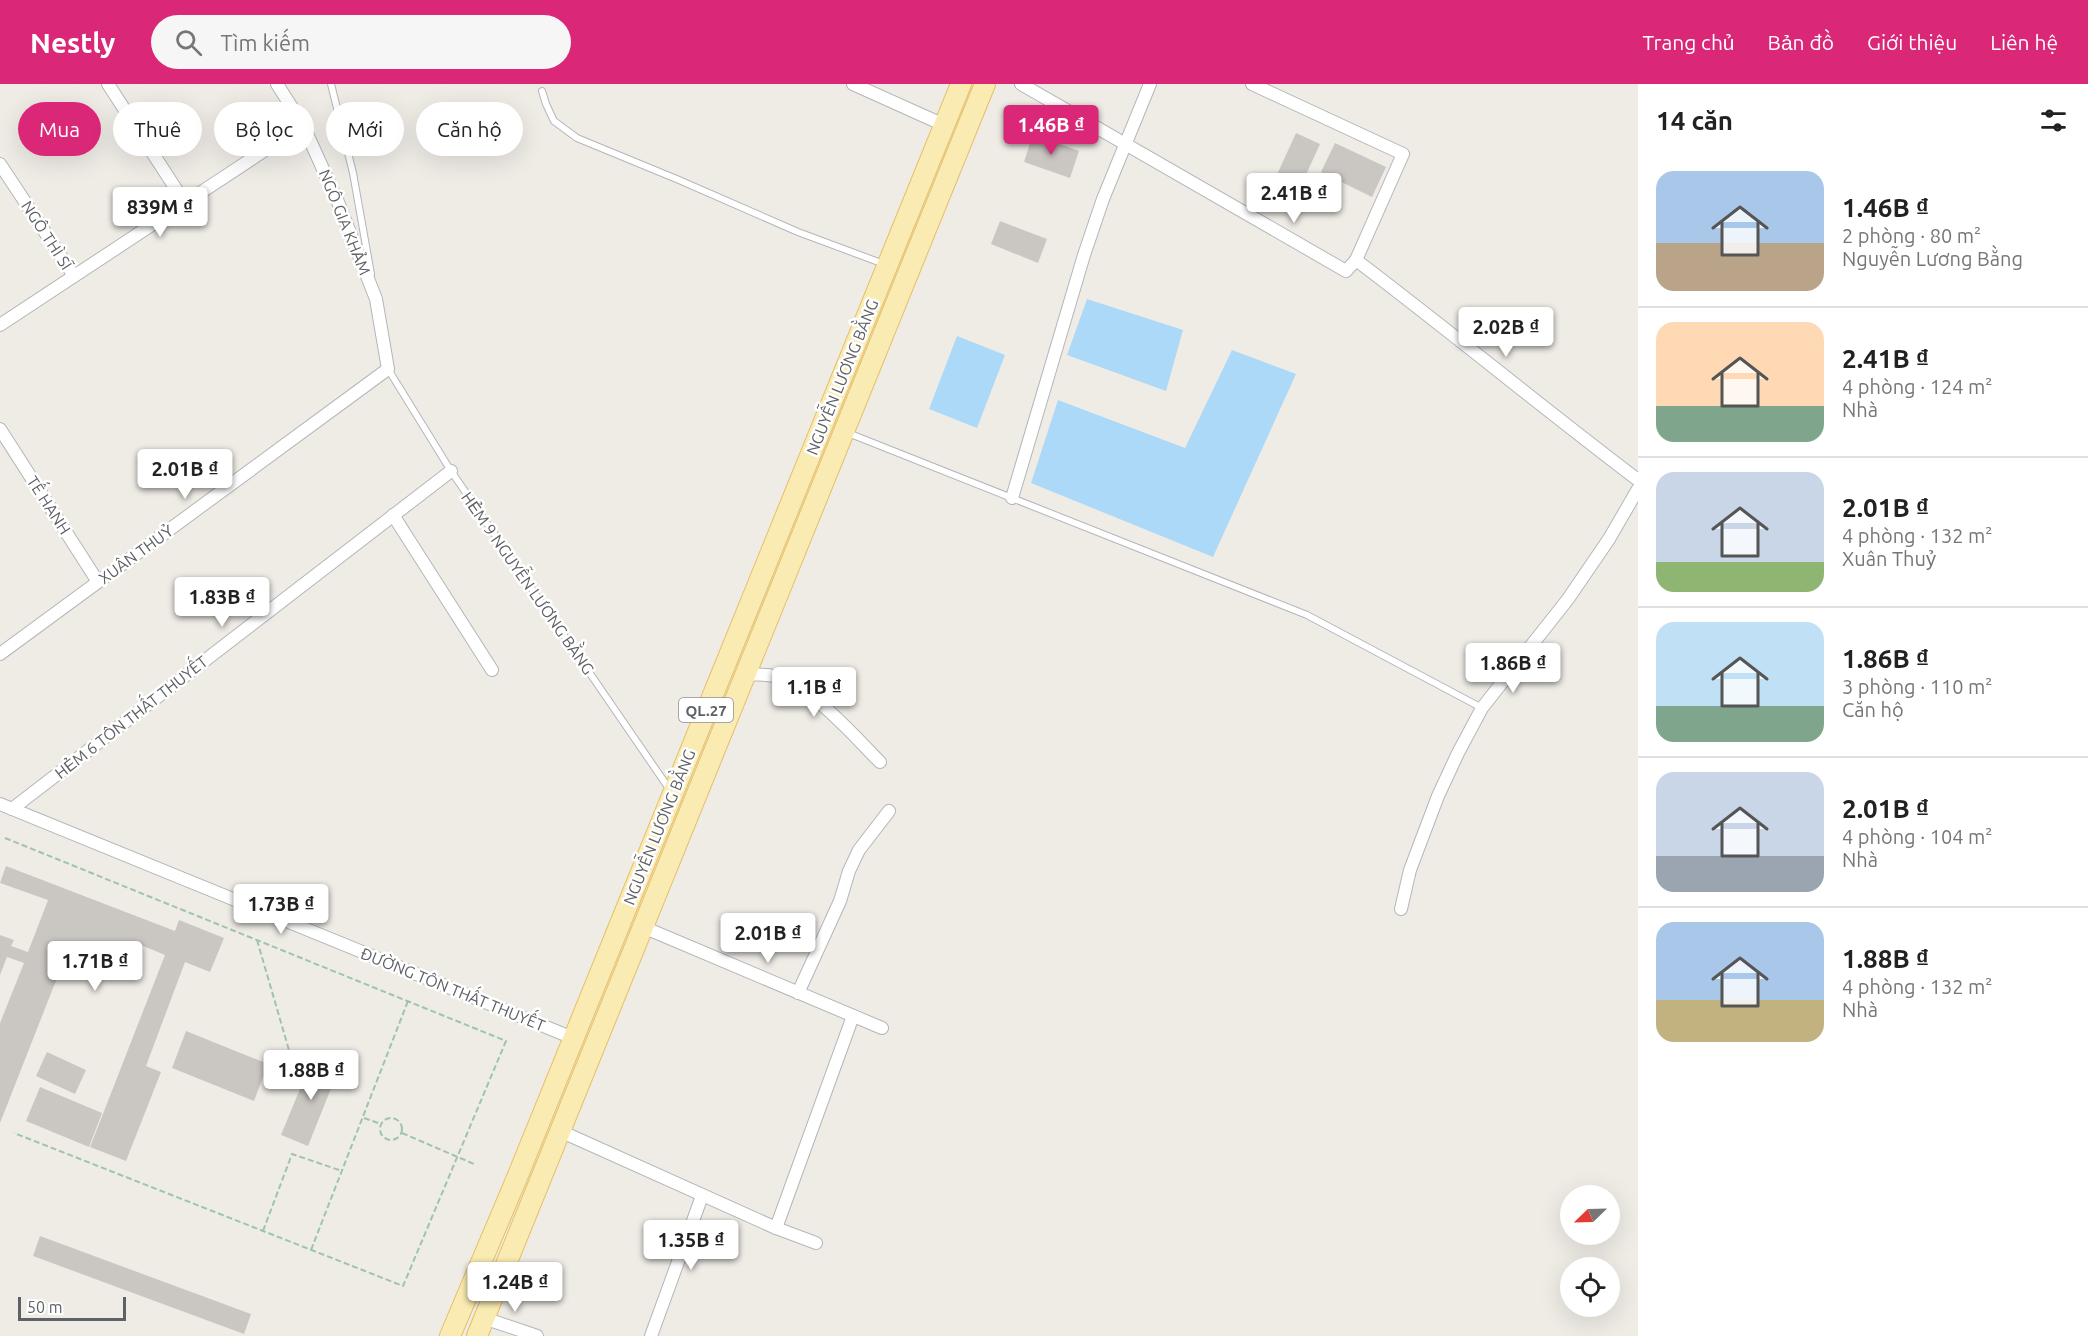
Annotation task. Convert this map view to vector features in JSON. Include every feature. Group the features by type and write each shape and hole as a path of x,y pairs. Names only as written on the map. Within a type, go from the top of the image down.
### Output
{"main road":[{"name":"NGUYỄN LƯƠNG BẰNG","path":"450,1336 516,1180 961,84"},
{"name":"NGUYỄN LƯƠNG BẰNG","path":"477,1336 985,84"},
{"path":"516,1180 536,1189"}],"street":[{"path":"108,84 185,203"},
{"name":"NGÔ GIA KHẢM","path":"277,84 288,102"},
{"path":"853,84 944,125"},
{"path":"1022,84 1346,271 1356,260 1403,154 1252,84"},
{"path":"1012,498 1084,255 1150,84"},
{"name":"NGÔ GIA KHẢM","path":"314,149 338,202 376,299 388,369"},
{"path":"0,325 256,156"},
{"name":"NGÔ THÌ SĨ","path":"0,164 74,276"},
{"path":"1356,260 1466,343 1530,398 1638,480"},
{"name":"XUÂN THUỶ","path":"0,654 388,369"},
{"name":"TẾ HANH","path":"0,429 98,582"},
{"name":"HẺM 6 TÔN THẤT THUYẾT","path":"6,806 451,471"},
{"path":"1401,909 1410,870 1438,796 1482,708 1568,599 1609,539 1638,489"},
{"path":"393,514 492,670"},
{"path":"746,674 774,676 794,684 822,705 880,762"},
{"name":"ĐƯỜNG TÔN THẤT THUYẾT","path":"6,806 573,1038"},
{"path":"798,993 840,900 859,850 889,811"},
{"path":"643,927 882,1028"},
{"path":"776,1228 853,1016"},
{"path":"560,1131 702,1196 816,1243"},
{"path":"651,1336 702,1196"},
{"path":"484,1318 537,1336"}],"lane":[{"path":"332,84 353,173 376,299"},
{"path":"542,91 549,111 557,124 577,138 798,232 887,265"},
{"name":"HẺM 9 NGUYỄN LƯƠNG BẰNG","path":"388,369 451,471 672,793"},
{"path":"844,431 1307,615 1482,708"}],"path":[{"path":"5,838 506,1041 403,1286 14,1133"},
{"path":"257,940 293,1064"},
{"path":"311,1250 408,1001"},
{"path":"363,1117 381,1124"},
{"path":"387,1118 396,1118 402,1124 402,1133 396,1140 387,1140 381,1133 381,1124 387,1118"},
{"path":"402,1133 474,1164"},
{"path":"263,1231 292,1154 342,1171"}],"water":[{"path":"1087,299 1183,330 1166,391 1067,355"},
{"path":"957,336 1005,355 977,428 929,409"},
{"path":"1232,350 1296,374 1213,557 1031,483 1058,400 1185,448"}],"building":[{"path":"1296,133 1320,144 1294,201 1270,190"},
{"path":"1033,134 1079,151 1070,178 1024,162"},
{"path":"1335,143 1386,167 1372,197 1321,172"},
{"path":"1000,221 1047,239 1038,263 991,244"},
{"path":"6,866 175,931 179,920 224,938 210,972 185,962 146,1066 161,1072 126,1161 90,1147 165,955 136,943 127,967 70,945 0,1123 0,1023 24,963 7,957 0,975 0,935 14,940 11,946 28,952 48,900 0,883"},
{"path":"186,1031 268,1064 254,1101 172,1068"},
{"path":"47,1052 86,1070 75,1094 36,1076"},
{"path":"314,1055 340,1066 308,1146 281,1135"},
{"path":"40,1087 102,1113 89,1147 26,1121"},
{"path":"40,1236 251,1314 244,1334 33,1256"}]}
